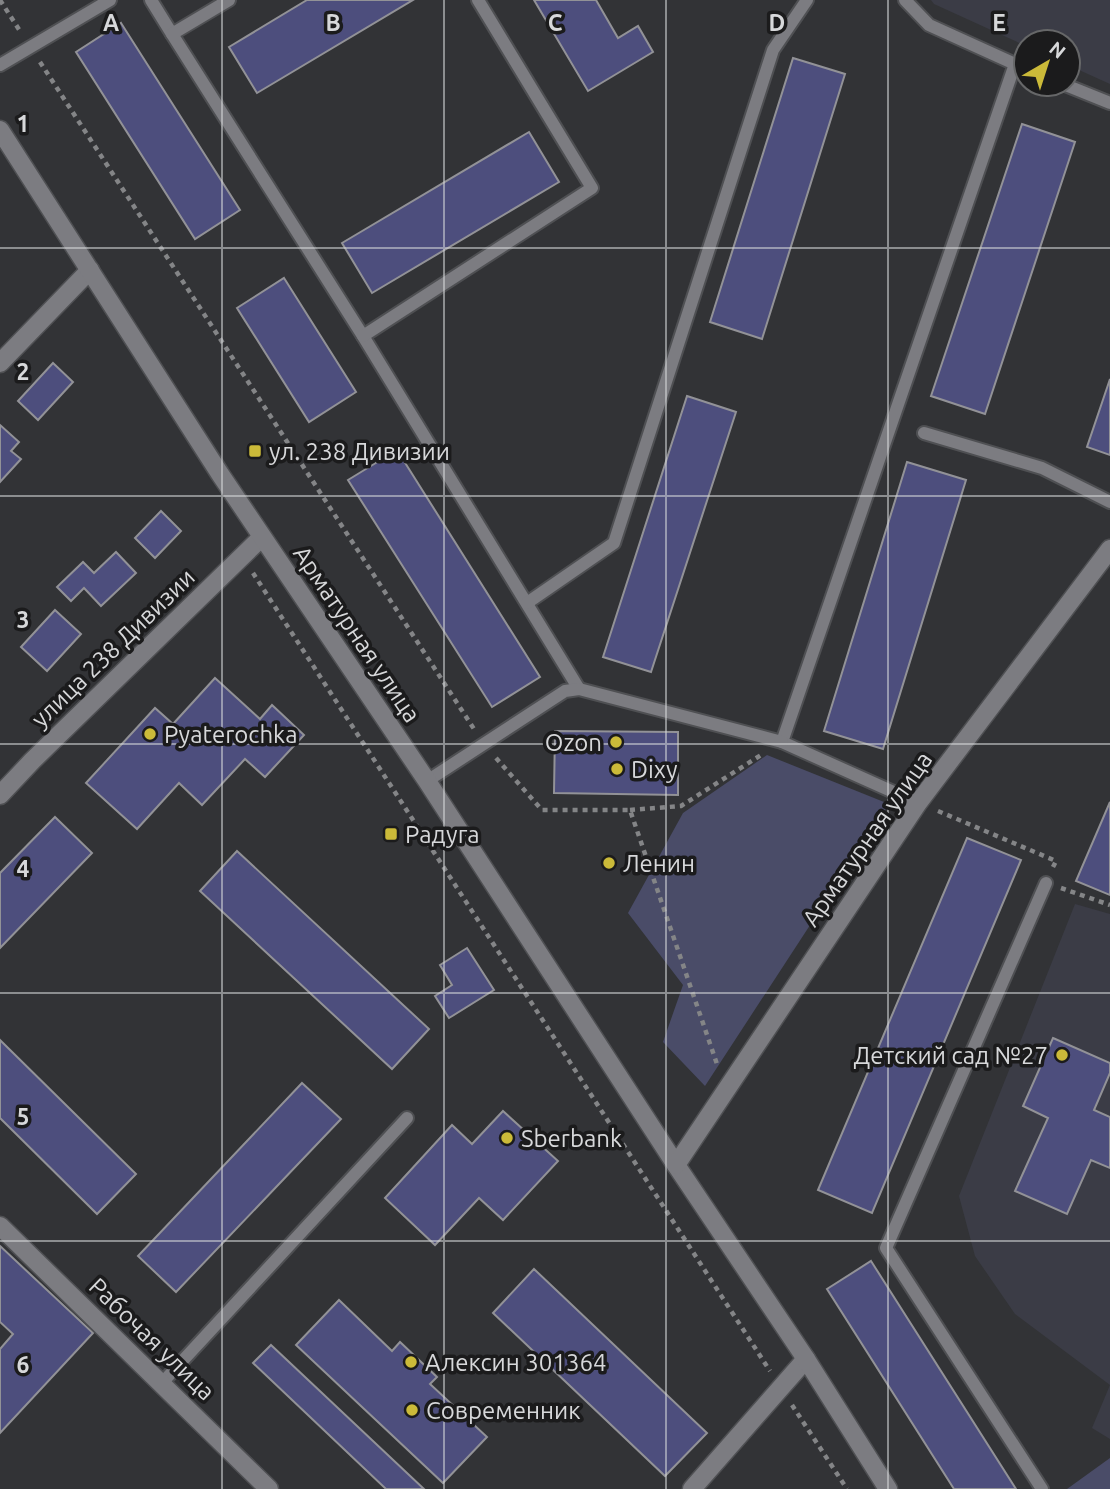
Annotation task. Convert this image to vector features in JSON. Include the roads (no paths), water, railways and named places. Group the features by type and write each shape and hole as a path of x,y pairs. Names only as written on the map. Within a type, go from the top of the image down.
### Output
{"street":[{"name":"Арматурная улица","path":"0,130 262,537 427,781 676,1165 806,1359 888,1489"},
{"path":"0,363 90,270"},
{"name":"улица 238 Дивизии","path":"0,795 262,537"},
{"name":"Арматурная улица","path":"676,1165 918,803 1110,549"},
{"name":"Рабочая улица","path":"0,1226 269,1489"},
{"path":"692,1489 806,1359"}],"lane":[{"path":"0,65 110,0"},
{"path":"151,0 363,336 579,690"},
{"path":"172,34 229,0"},
{"path":"363,336 592,188 478,0"},
{"path":"527,603 614,543 773,50 807,0"},
{"path":"905,0 929,25 1012,62"},
{"path":"782,743 1012,89"},
{"path":"1082,92 1110,103"},
{"path":"924,433 1042,468 1110,502"},
{"path":"427,781 565,691 579,690 782,743 918,803"},
{"path":"1042,1489 886,1248 1046,883"},
{"path":"162,1383 407,1118"}],"place":[{"name":"ул. 238 Дивизии","path":"255,451"},
{"name":"Pyaterochka","path":"150,734"},
{"name":"Ozon","path":"616,742"},
{"name":"Dixy","path":"617,769"},
{"name":"Радуга","path":"391,834"},
{"name":"Ленин","path":"609,863"},
{"name":"Детский сад №27","path":"1062,1055"},
{"name":"Sberbank","path":"507,1138"},
{"name":"Алексин 301364","path":"411,1362"},
{"name":"Современник","path":"412,1410"}]}
